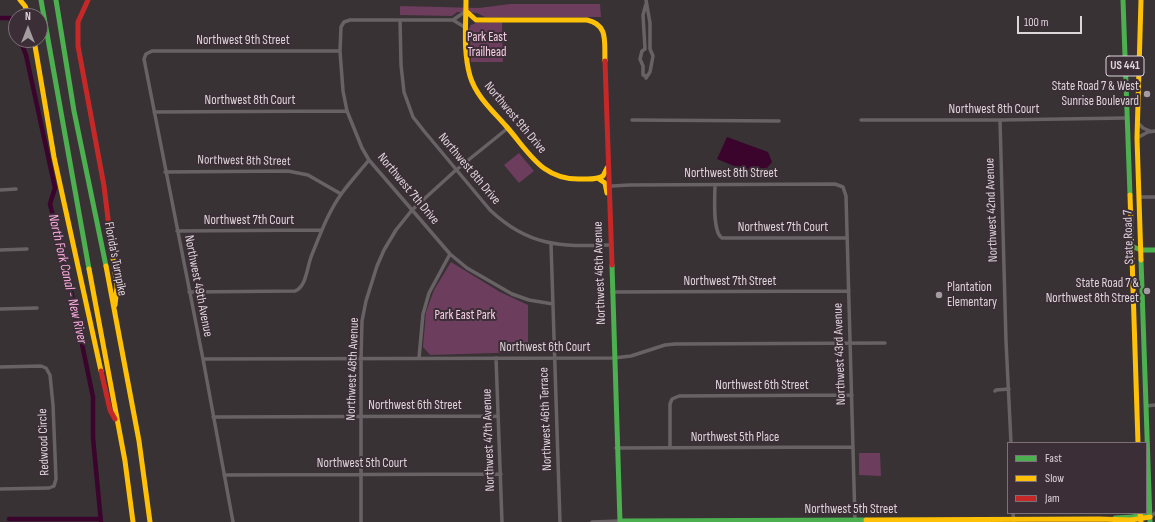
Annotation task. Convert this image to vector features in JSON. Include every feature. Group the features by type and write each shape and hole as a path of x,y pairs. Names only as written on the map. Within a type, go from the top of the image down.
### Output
{"main road":[{"path":"41,0 82,232 125,461 133,522"},
{"name":"Florida's Turnpike","path":"56,0 73,103 115,310 139,441 150,522"},
{"path":"88,0 78,22 78,46 101,166 112,239 117,287 115,310"},
{"name":"Northwest 9th Drive","path":"466,0 468,72 473,85 508,128 548,172 561,178 572,180 599,179"},
{"name":"State Road 7","path":"1123,0 1138,442"},
{"name":"State Road 7","path":"1141,0 1137,138 1147,442"},
{"path":"466,10 476,20"},
{"path":"466,28 476,20 587,20 594,21 600,25 604,32 607,165 609,178 608,189"},
{"path":"35,48 54,157 110,410 118,423"},
{"path":"1126,118 1133,127 1137,138"},
{"path":"607,165 605,174 599,179 605,183 608,189"},
{"name":"Northwest 46th Avenue","path":"608,189 616,448 620,522"},
{"path":"1131,246 1141,250 1155,250"},
{"path":"1134,319 1139,322 1144,333"},
{"name":"State Road 7","path":"1141,522 1148,514 1147,460"},
{"name":"Northwest 5th Street","path":"1110,520 1148,514"},
{"name":"Northwest 5th Street","path":"620,522 1110,520 1141,522 1148,514"}],"street":[{"path":"646,1 650,23 650,49 652,56 649,74 646,77 643,75 643,66 640,60 642,51 645,49 643,15 646,1"},
{"path":"453,20 466,10"},
{"name":"Northwest 7th Drive","path":"400,20 350,20 344,22 341,26 340,51 342,85 347,111 362,148 369,160 450,254 467,268 512,294 529,300 552,304"},
{"path":"400,20 453,20 466,28"},
{"name":"Northwest 8th Drive","path":"400,20 401,65 404,92 413,117 490,210 501,221 517,231 551,244 575,246 610,245"},
{"name":"Northwest 9th Street","path":"146,54 152,51 340,51"},
{"name":"Northwest 49th Avenue","path":"146,54 144,59 165,172 203,359 233,522"},
{"path":"643,66 651,66"},
{"name":"Northwest 8th Court","path":"154,112 347,111"},
{"name":"Northwest 8th Court","path":"861,120 1126,118"},
{"path":"632,120 779,121"},
{"name":"Northwest 42nd Avenue","path":"1000,120 1011,442"},
{"path":"1137,122 1143,128 1153,131"},
{"name":"Northwest 48th Avenue","path":"361,522 362,321 371,284 384,250 396,230 412,210 456,170 508,128"},
{"path":"1137,138 1153,131"},
{"path":"189,292 294,291 299,289 302,285 322,230 341,194 369,160"},
{"name":"Northwest 8th Street","path":"165,172 288,171 308,175 341,194"},
{"path":"609,178 613,183 619,186"},
{"name":"Northwest 8th Street","path":"608,189 619,186 715,185 835,184 843,187"},
{"name":"Northwest 7th Court","path":"715,185 716,229 719,236 726,238 847,238"},
{"name":"Northwest 43rd Avenue","path":"843,187 846,196 855,522"},
{"path":"0,190 16,189"},
{"path":"1139,197 1155,197"},
{"name":"Northwest 7th Court","path":"177,231 322,230"},
{"name":"Northwest 46th Terrace","path":"551,244 560,522"},
{"path":"0,250 26,249"},
{"path":"419,358 423,314 429,293 450,254"},
{"name":"Northwest 7th Street","path":"612,292 849,291"},
{"path":"0,309 37,308"},
{"name":"Northwest 6th Court","path":"203,359 614,358 631,356 665,345 675,344 886,343"},
{"name":"Northwest 47th Avenue","path":"496,358 502,522"},
{"name":"Redwood Circle","path":"0,367 41,366 46,368 50,375 53,405 56,479 54,486 49,488 0,489"},
{"path":"995,391 1008,390"},
{"name":"Northwest 6th Street","path":"670,448 670,404 672,399 678,396 852,396"},
{"path":"1146,406 1155,405"},
{"name":"Northwest 6th Street","path":"213,417 498,416"},
{"name":"Northwest 5th Place","path":"616,448 853,447"},
{"name":"Northwest 5th Court","path":"224,475 500,474"},
{"name":"Northwest 5th Street","path":"592,522 620,522"}],"green space":[{"path":"510,4 600,4 601,17 485,17 477,13 457,12 452,16 400,15 400,6 479,8"},
{"name":"Park East Trailhead","path":"502,22 503,62 471,62 470,36 466,33 471,25 476,23"},
{"path":"519,153 534,171 519,183 504,165"},
{"name":"Park East Park","path":"451,262 500,292 528,305 528,352 430,355 423,347 426,312 434,290"},
{"path":"859,453 880,453 881,476 859,475"}],"shaded area":[{"path":"727,137 768,152 772,162 763,173 751,173 717,159"}],"waterway":[{"name":"North Fork Canal - New River","path":"0,18 8,18"},
{"name":"North Fork Canal - New River","path":"23,48 55,188 50,204 66,267 93,397 93,438 101,522"},
{"path":"9,519 100,519"}],"traffic: fast":[{"path":"41,0 89,269"},
{"path":"56,0 74,111 106,266"},
{"path":"1123,0 1130,195"},
{"path":"1131,246 1141,250 1155,250"},
{"path":"1141,260 1150,522"},
{"path":"612,265 620,522"},
{"path":"1115,518 1133,517 1142,514"},
{"path":"620,521 866,520"}],"traffic: slow":[{"path":"20,0 26,8"},
{"path":"466,0 466,58 470,76 476,90 485,102 530,155 546,170 556,175 568,178 590,179 603,176 607,168"},
{"path":"1141,0 1137,138 1141,260"},
{"path":"466,11 476,20 587,20 594,22 599,26 604,35 605,61"},
{"path":"35,48 54,157 101,371"},
{"path":"599,179 605,183 607,193"},
{"path":"1130,195 1138,442"},
{"path":"111,243 117,287 115,305"},
{"path":"106,266 139,441 150,522"},
{"path":"89,269 125,461 133,522"},
{"path":"1140,514 1141,522"},
{"path":"866,520 1131,520 1150,517"}],"traffic: jam":[{"path":"88,0 78,22 78,46 104,186 111,243"},
{"path":"605,61 612,265"},
{"path":"101,371 110,410 115,419"}],"place":[{"name":"State Road 7 & West Sunrise Boulevard","path":"1147,94"},
{"name":"State Road 7 & Northwest 8th Street","path":"1147,291"},
{"name":"Plantation Elementary","path":"939,295"}]}
